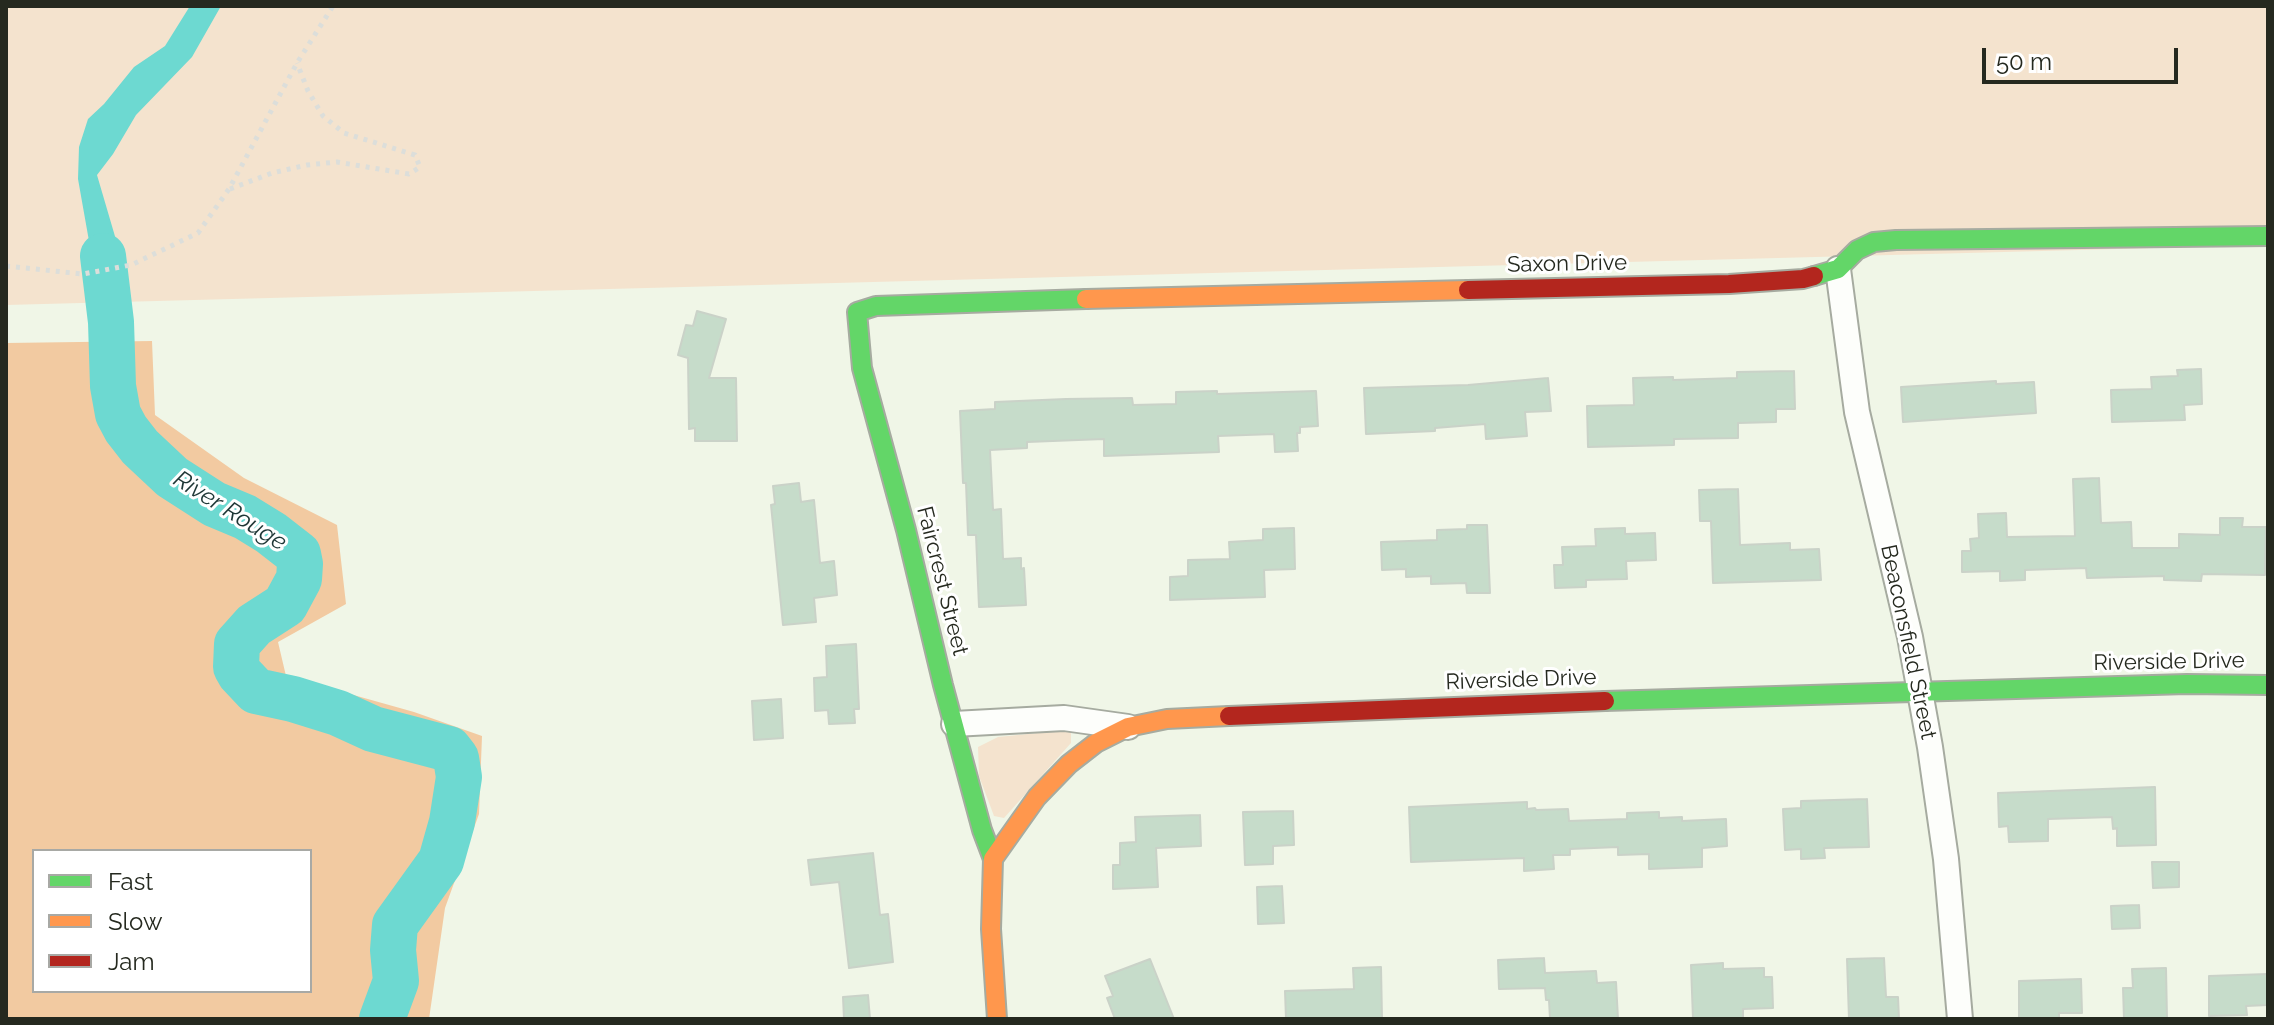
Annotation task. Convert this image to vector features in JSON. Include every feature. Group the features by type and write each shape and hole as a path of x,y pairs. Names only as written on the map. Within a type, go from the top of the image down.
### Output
{"street":[{"name":"Saxon Drive","path":"857,312 876,306 1054,300 1729,284 1803,279 1838,269 1857,250 1874,242 1896,240 2268,236"},
{"name":"Beaconsfield Street","path":"1838,269 1857,412 1910,637 1920,693 1946,859 1960,1019"},
{"name":"Faircrest Street","path":"857,312 862,368 982,830 993,859"},
{"name":"Riverside Drive","path":"993,859 1037,797 1069,764 1096,743 1128,727 1167,719 1527,703 2187,684 2268,685"},
{"path":"954,724 1064,718 1128,727"},
{"path":"993,859 991,929 997,1019"}],"path":[{"path":"6,266 83,274 131,265 198,233 229,189 297,63 333,6"},
{"path":"229,189 272,173 307,165 337,162 409,174 420,167 415,155 344,133 323,116 308,91 297,63"}],"shaded area":[{"path":"6,6 2268,6 2268,245 6,305"},
{"path":"152,341 155,415 244,478 337,525 346,604 278,642 286,676 414,712 482,736 479,814 445,908 429,1019 6,1019 6,343"},
{"path":"1071,732 1071,743 1004,818 994,816 979,776 978,747 998,737"}],"water":[{"path":"190,6 221,6 192,57 136,115 97,175 119,250 116,319 103,320 78,179 79,147 88,119 134,67 165,46"}],"building":[{"path":"697,311 726,319 709,378 736,378 737,441 695,441 695,428 689,429 688,358 678,355 686,325 693,326"},
{"path":"2201,369 2202,404 2184,405 2185,420 2112,422 2111,390 2152,389 2151,377 2178,376 2177,370"},
{"path":"1794,371 1795,409 1776,409 1776,422 1738,423 1738,438 1674,439 1674,445 1588,447 1587,406 1634,405 1633,378 1737,378 1737,372"},
{"path":"1548,378 1551,411 1525,412 1527,436 1486,439 1485,424 1435,428 1435,431 1366,434 1364,388 1468,385"},
{"path":"1996,381 1996,384 2034,382 2036,413 1903,422 1901,387"},
{"path":"1217,391 1217,394 1316,391 1318,426 1300,427 1300,433 1297,433 1298,451 1275,452 1274,434 1218,436 1219,452 1104,456 1104,439 1027,442 1027,448 990,450 993,510 1001,509 1003,559 1021,558 1026,605 979,607 976,535 968,535 960,411 995,409 995,402 1066,399 1132,398 1133,405 1176,404 1176,392"},
{"path":"2099,478 2101,523 2131,522 2132,548 2179,548 2179,534 2220,535 2220,518 2243,518 2242,527 2266,527 2265,575 2202,574 2201,581 2164,580 2164,576 2087,578 2086,568 2025,570 2025,580 2000,581 2000,571 1962,572 1962,551 1971,551 1970,539 1979,538 1978,514 2006,513 2007,537 2075,536 2073,479"},
{"path":"799,483 801,502 814,500 820,563 834,561 837,595 814,598 816,622 783,625 771,505 775,504 773,486"},
{"path":"1738,489 1740,545 1790,543 1790,550 1819,549 1821,580 1713,583 1711,521 1700,521 1699,490"},
{"path":"1467,525 1487,525 1490,593 1467,593 1466,583 1431,584 1431,576 1406,577 1406,569 1382,570 1381,542 1437,540 1437,530 1467,529"},
{"path":"1294,528 1295,569 1264,570 1265,597 1170,600 1170,577 1188,576 1188,560 1230,559 1229,542 1263,540 1263,529"},
{"path":"1625,528 1625,534 1655,533 1656,560 1626,561 1627,579 1586,580 1586,587 1555,588 1554,565 1563,565 1562,547 1596,546 1595,529"},
{"path":"856,644 859,709 854,709 855,723 829,724 828,710 815,711 814,678 827,677 826,646"},
{"path":"781,699 783,738 754,740 752,701"},
{"path":"2155,787 2156,845 2117,846 2117,828 2113,829 2112,817 2048,819 2048,841 2009,842 2008,826 1999,827 1998,793"},
{"path":"1867,799 1869,847 1824,848 1825,858 1801,859 1801,849 1785,850 1783,809 1801,808 1801,801"},
{"path":"1527,802 1527,809 1568,809 1569,821 1627,819 1627,813 1659,812 1659,818 1682,817 1682,821 1726,819 1727,846 1702,848 1702,867 1649,869 1649,854 1618,855 1618,847 1570,849 1570,855 1553,855 1554,869 1524,871 1524,858 1411,862 1409,807"},
{"path":"1293,811 1294,845 1273,846 1273,864 1245,865 1243,812"},
{"path":"1200,815 1201,846 1156,848 1158,887 1113,889 1113,865 1120,865 1120,843 1136,842 1135,817"},
{"path":"873,853 880,915 888,914 893,962 849,968 839,882 811,885 808,860"},
{"path":"2152,862 2179,862 2179,887 2153,888"},
{"path":"1282,886 1284,923 1258,924 1257,887"},
{"path":"2139,905 2140,928 2112,929 2111,906"},
{"path":"1544,958 1545,973 1596,971 1597,983 1616,982 1618,1019 1550,1019 1545,988 1499,989 1498,960"},
{"path":"1884,958 1886,997 1898,997 1899,1019 1849,1019 1847,959"},
{"path":"1150,959 1174,1019 1115,1019 1107,998 1113,996 1105,976"},
{"path":"1723,963 1723,969 1764,968 1764,977 1772,977 1773,1008 1743,1009 1743,1019 1693,1019 1691,965"},
{"path":"1381,967 1382,1019 1286,1019 1285,991 1354,989 1353,968"},
{"path":"2166,968 2167,1019 2124,1019 2123,988 2133,988 2132,969"},
{"path":"2268,974 2268,1005 2246,1006 2247,1015 2209,1016 2209,976"},
{"path":"2081,979 2082,1013 2059,1013 2059,1019 2019,1019 2019,981"},
{"path":"868,995 870,1019 844,1019 843,997"}],"waterway":[{"name":"River Rouge","path":"103,256 111,322 113,386 118,414 126,429 172,477 214,504 245,517 298,554 299,579 285,605 254,625 237,644 236,667 240,674 256,691 293,699 338,713 373,729 449,749 456,758 459,777 452,822 441,861 395,925 393,950 396,981 382,1019"}],"traffic: fast":[{"path":"1814,276 1838,269 1857,250 1874,242 1896,240 2268,236"},
{"path":"993,859 982,830 943,685 906,530 862,368 857,312 876,306 1086,299"},
{"path":"1605,701 2187,684 2268,685"}],"traffic: slow":[{"path":"1086,299 1468,290"},
{"path":"997,1019 991,929 993,859 1037,797 1069,764 1096,743 1128,727 1167,719 1229,716"}],"traffic: jam":[{"path":"1468,290 1729,284 1814,276"},
{"path":"1229,716 1605,701"}]}
